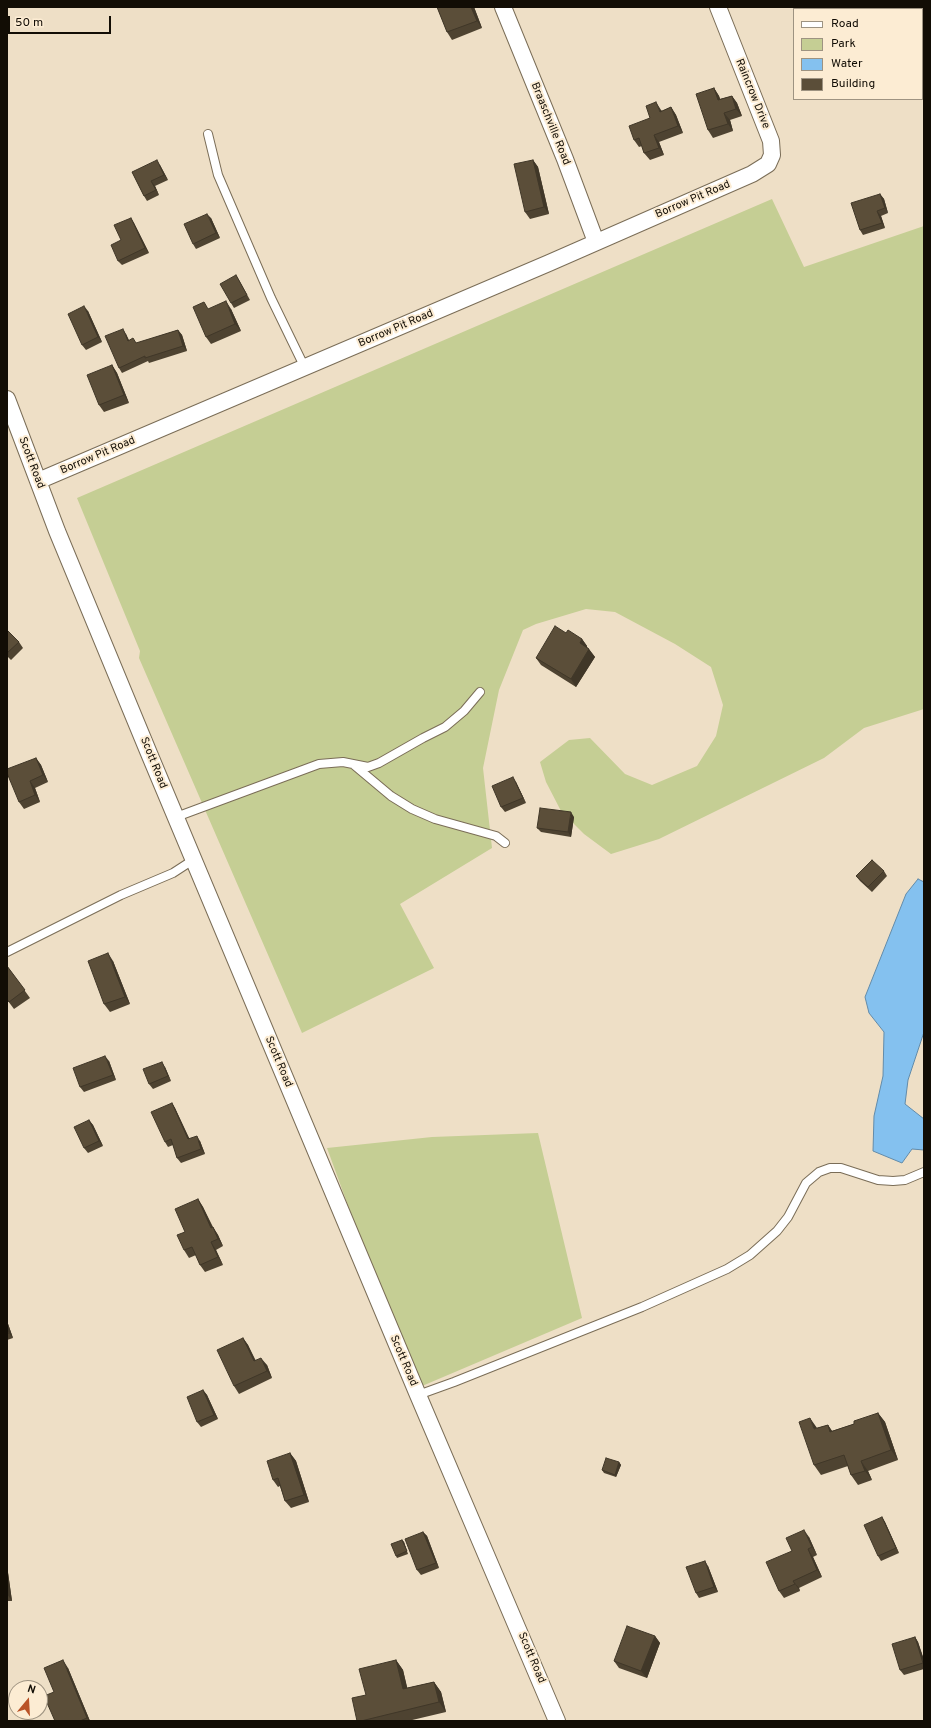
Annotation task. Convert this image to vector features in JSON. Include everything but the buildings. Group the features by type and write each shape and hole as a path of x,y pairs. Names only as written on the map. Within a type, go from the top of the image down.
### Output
{"street":[{"name":"Braaschville Road","path":"503,7 565,159 596,242"},
{"name":"Raincrow Drive","path":"718,7 772,146 772,155 768,164 752,174"},
{"name":"Borrow Pit Road","path":"38,481 305,368 752,174"},
{"name":"Scott Road","path":"7,399 56,531 418,1395 557,1721"}],"lane":[{"path":"208,134 218,175 271,298 305,368"},
{"path":"176,817 318,764 343,762 368,767 379,763 445,727 464,711 480,692"},
{"path":"353,765 391,796 412,809 435,819 496,836 505,843"},
{"path":"7,952 122,895 173,873 193,860"},
{"path":"418,1395 634,1310 727,1269 750,1255 777,1231 788,1217 806,1183 819,1172 830,1168 841,1168 878,1180 893,1182 905,1180 924,1172"}],"green space":[{"path":"772,199 804,267 924,226 924,709 864,728 824,758 659,839 611,854 584,834 561,811 546,782 540,762 569,740 590,738 625,774 652,785 697,766 716,736 723,705 711,667 675,644 615,612 586,609 536,624 523,630 499,690 483,768 492,848 400,904 434,968 302,1033 139,658 140,651 77,498"},
{"path":"538,1133 582,1318 415,1389 327,1148 432,1137"}],"water":[{"path":"918,879 924,882 924,1032 908,1080 905,1104 924,1119 924,1150 912,1149 902,1163 873,1151 874,1116 883,1076 884,1032 869,1013 865,997 906,894"}]}
